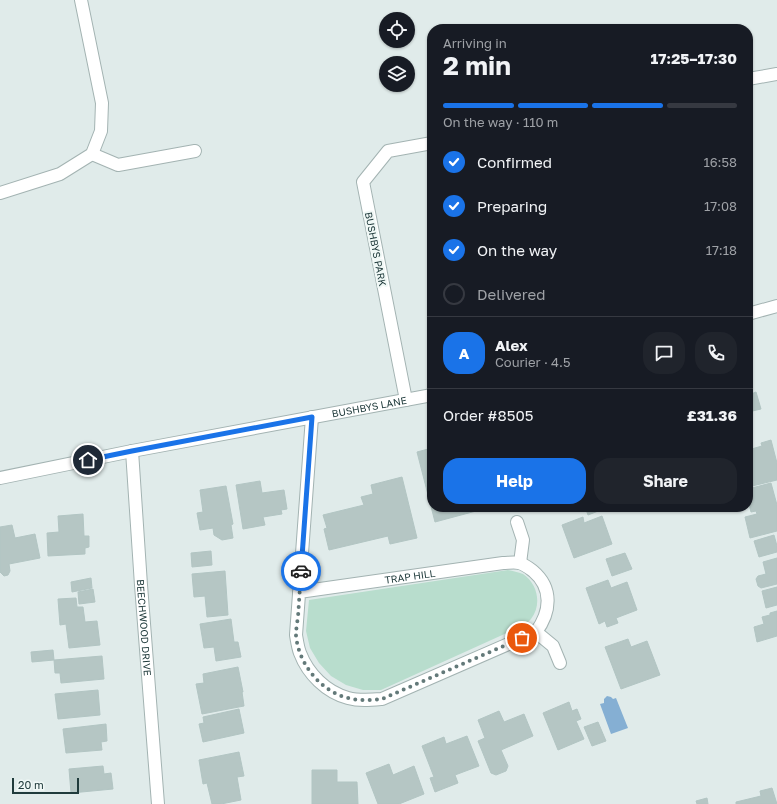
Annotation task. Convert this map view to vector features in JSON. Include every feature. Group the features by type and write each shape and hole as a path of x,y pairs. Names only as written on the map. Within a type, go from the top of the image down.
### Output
{"street":[{"path":"0,193 60,174 92,154 101,131 102,103 81,0"},
{"path":"753,78 777,74"},
{"name":"BUSHBYS PARK","path":"406,400 362,182 388,151 427,144"},
{"path":"92,154 118,165 195,151"},
{"path":"753,313 777,306"},
{"name":"BUSHBYS LANE","path":"0,478 132,451 427,396"},
{"path":"312,417 296,635 300,652 307,668 318,681 332,691 348,698 365,701 382,699 536,632 543,624 546,614 548,604 547,593 537,575 520,563 523,540 518,522"},
{"name":"BEECHWOOD DRIVE","path":"132,451 158,804"},
{"name":"TRAP HILL","path":"300,592 503,563 520,563"},
{"path":"536,632 553,646 560,663"}],"green space":[{"path":"508,570 523,574 532,583 535,589 537,601 534,613 530,620 518,628 381,690 363,690 346,685 331,676 319,663 310,648 306,631 309,600"}],"water":[{"path":"607,696 613,699 616,698 628,728 611,734 600,704 604,703 604,699"}],"building":[{"path":"756,392 761,409 753,411 753,393"},
{"path":"771,440 777,463 777,480 753,486 753,449 762,446 761,443"},
{"path":"427,449 427,491 417,452"},
{"path":"402,477 417,538 390,544 388,536 329,550 324,529 327,528 323,515 364,505 361,497 373,494 371,485"},
{"path":"260,481 262,493 284,490 287,509 281,510 282,514 263,517 265,525 243,529 236,485"},
{"path":"771,483 777,505 777,531 750,538 745,517 757,514 756,511 753,512 753,488"},
{"path":"226,486 233,524 231,525 233,538 222,540 214,535 213,528 200,530 197,513 203,512 200,490"},
{"path":"432,512 472,512 435,522"},
{"path":"587,512 596,512 588,515"},
{"path":"83,514 84,536 89,536 89,547 85,548 85,554 48,556 47,533 59,532 58,516"},
{"path":"602,516 612,544 574,558 562,525 583,517 584,523"},
{"path":"12,525 15,538 35,534 40,558 9,564 10,571 8,575 4,576 0,572 0,527"},
{"path":"774,535 777,552 759,557 754,541"},
{"path":"211,551 212,565 192,567 191,553"},
{"path":"625,553 632,569 612,576 606,559"},
{"path":"777,558 777,584 761,588 758,586 756,579 758,576 766,574 763,562"},
{"path":"225,571 228,615 207,617 205,596 194,597 192,574"},
{"path":"91,578 92,588 72,592 71,582"},
{"path":"608,580 611,588 627,582 637,610 616,618 618,623 607,627 605,621 599,624 586,588"},
{"path":"777,587 777,605 766,608 762,591"},
{"path":"93,589 95,602 79,604 78,592"},
{"path":"76,598 77,607 83,607 85,622 97,621 100,645 69,648 66,624 60,625 58,599"},
{"path":"777,611 777,636 757,642 754,627 764,624 762,617"},
{"path":"231,619 234,642 238,642 241,657 216,661 214,647 204,648 200,624"},
{"path":"628,639 631,647 647,641 660,675 621,689 605,647"},
{"path":"53,650 54,660 32,662 31,652"},
{"path":"102,656 104,679 61,683 60,673 55,673 54,660"},
{"path":"238,667 244,706 202,714 196,684 204,683 203,674"},
{"path":"98,690 100,715 58,719 55,694"},
{"path":"569,702 572,711 577,709 581,719 576,721 584,739 558,750 543,713"},
{"path":"239,709 244,733 203,742 199,724 204,723 203,717"},
{"path":"499,711 504,722 524,714 533,736 501,750 508,766 506,771 496,775 491,773 478,741 485,738 478,720"},
{"path":"598,722 606,741 592,746 584,727"},
{"path":"106,724 107,741 101,742 102,750 66,753 63,729"},
{"path":"467,736 479,766 455,775 458,783 435,792 430,778 434,777 422,746 444,737 446,744"},
{"path":"239,752 244,776 237,777 241,800 221,804 212,804 207,783 203,784 199,760"},
{"path":"389,764 393,775 414,766 424,794 399,804 378,804 366,773"},
{"path":"103,766 104,774 111,773 113,789 71,793 69,769"},
{"path":"312,770 337,770 337,782 357,782 358,804 312,804"},
{"path":"772,788 777,804 736,804 736,802 761,796 760,791"},
{"path":"707,798 708,804 697,804 696,801"}],"way so far":[{"path":"301,571 296,635 300,652 307,668 318,681 332,691 348,698 365,701 382,699 522,638"}],"route":[{"path":"88,460 312,417 301,571"}]}
